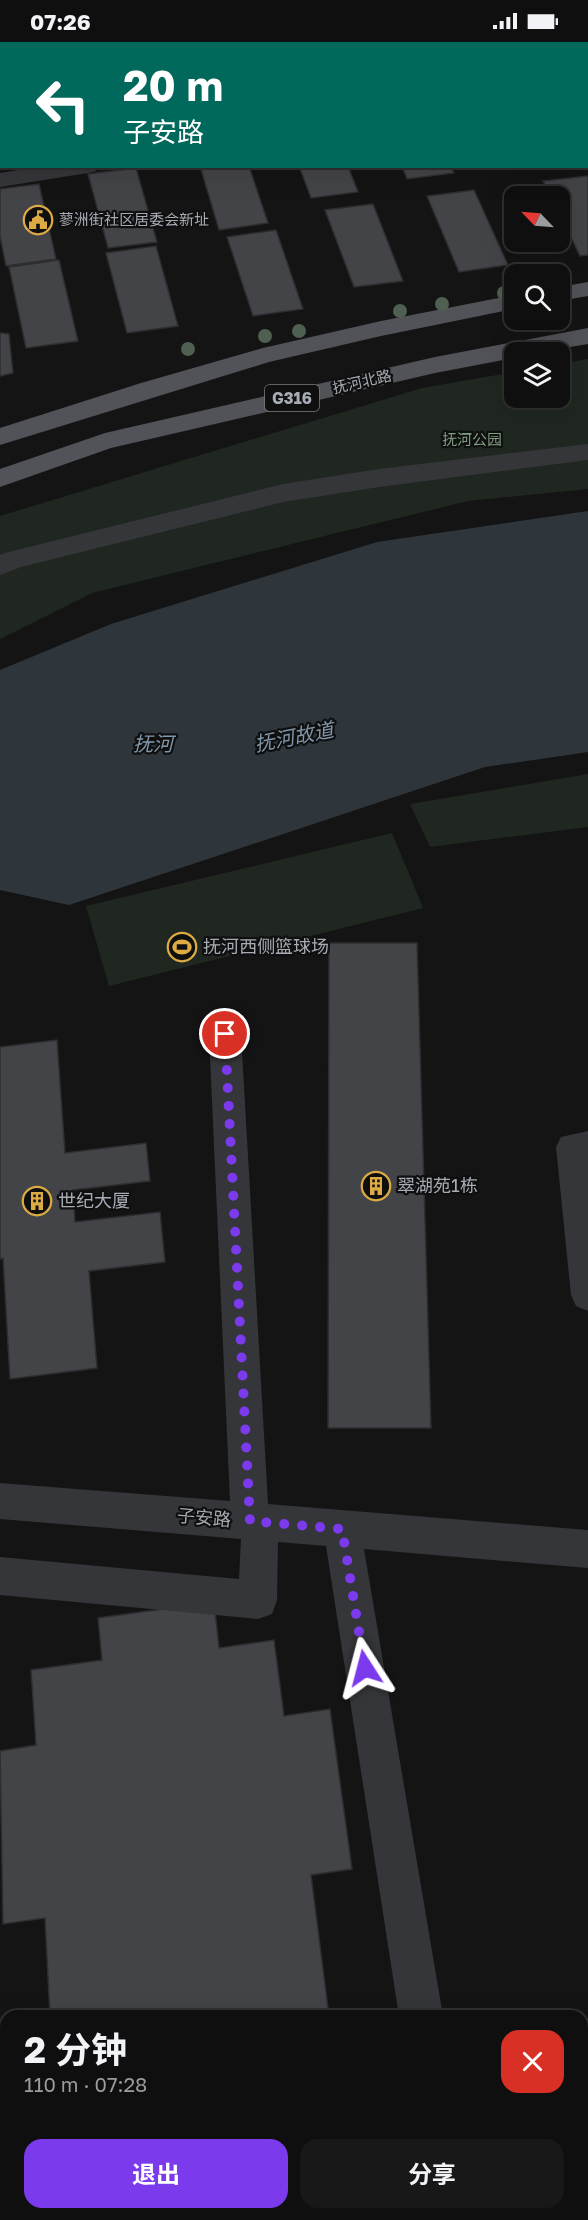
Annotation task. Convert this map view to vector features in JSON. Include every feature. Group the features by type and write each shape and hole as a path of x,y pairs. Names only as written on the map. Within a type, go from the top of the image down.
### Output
{"main road":[{"path":"570,292 588,289"},
{"path":"0,437 134,394 298,347 404,322 504,304"},
{"name":"抚河北路","path":"0,478 105,441 435,365 588,336"}],"street":[{"path":"0,180 75,168"},
{"path":"0,566 14,560 283,493 379,478 588,452"},
{"path":"0,1576 258,1600 225,1034"},
{"path":"588,1145 573,1147 588,1296"},
{"name":"子安路","path":"0,1501 588,1550"},
{"path":"342,1529 420,2010"}],"green space":[{"name":"抚河公园","path":"588,359 588,489 468,501 92,593 0,639 0,516 422,388 504,374 504,408 570,408 570,362"},
{"path":"588,774 588,827 430,847 410,804"},
{"name":"抚河西侧篮球场","path":"392,833 423,908 109,986 86,906"}],"water":[{"name":"抚河","path":"588,511 588,752 485,767 69,905 0,890 0,670 111,624 377,542"}],"building":[{"path":"136,168 157,242 108,248 88,174"},
{"path":"201,168 250,168 268,223 219,230"},
{"path":"300,168 349,168 358,192 311,198"},
{"path":"403,168 452,168 454,173 407,179"},
{"path":"588,176 588,255 580,256 570,235 570,186 546,186 543,181"},
{"path":"39,184 56,259 6,266 0,236 0,189"},
{"path":"474,190 508,264 459,272 427,196"},
{"path":"373,204 403,281 354,287 325,210"},
{"path":"276,230 303,309 253,316 227,237"},
{"path":"156,246 178,326 127,333 106,253"},
{"path":"59,260 78,341 26,348 9,267"},
{"path":"0,333 9,334 13,373 0,376"},
{"name":"翠湖苑1栋","path":"329,943 417,943 431,1428 328,1428"},
{"name":"世纪大厦","path":"57,1040 65,1153 146,1143 150,1181 73,1190 75,1222 160,1212 165,1262 89,1271 97,1368 10,1379 3,1258 0,1259 0,1047"},
{"path":"214,1602 219,1648 274,1640 284,1716 330,1709 352,1869 311,1875 328,2010 50,2010 45,1918 3,1924 0,1751 36,1745 31,1670 102,1660 98,1618"}],"place":[{"name":"蓼洲街社区居委会新址","path":"38,220"},
{"name":"抚河西侧篮球场","path":"182,947"},
{"name":"翠湖苑1栋","path":"376,1186"},
{"name":"世纪大厦","path":"37,1201"}],"route":[{"path":"225,1034 250,1521 342,1529 365,1668"}],"water label":[{"name":"抚河故道","path":"294,737"}]}
